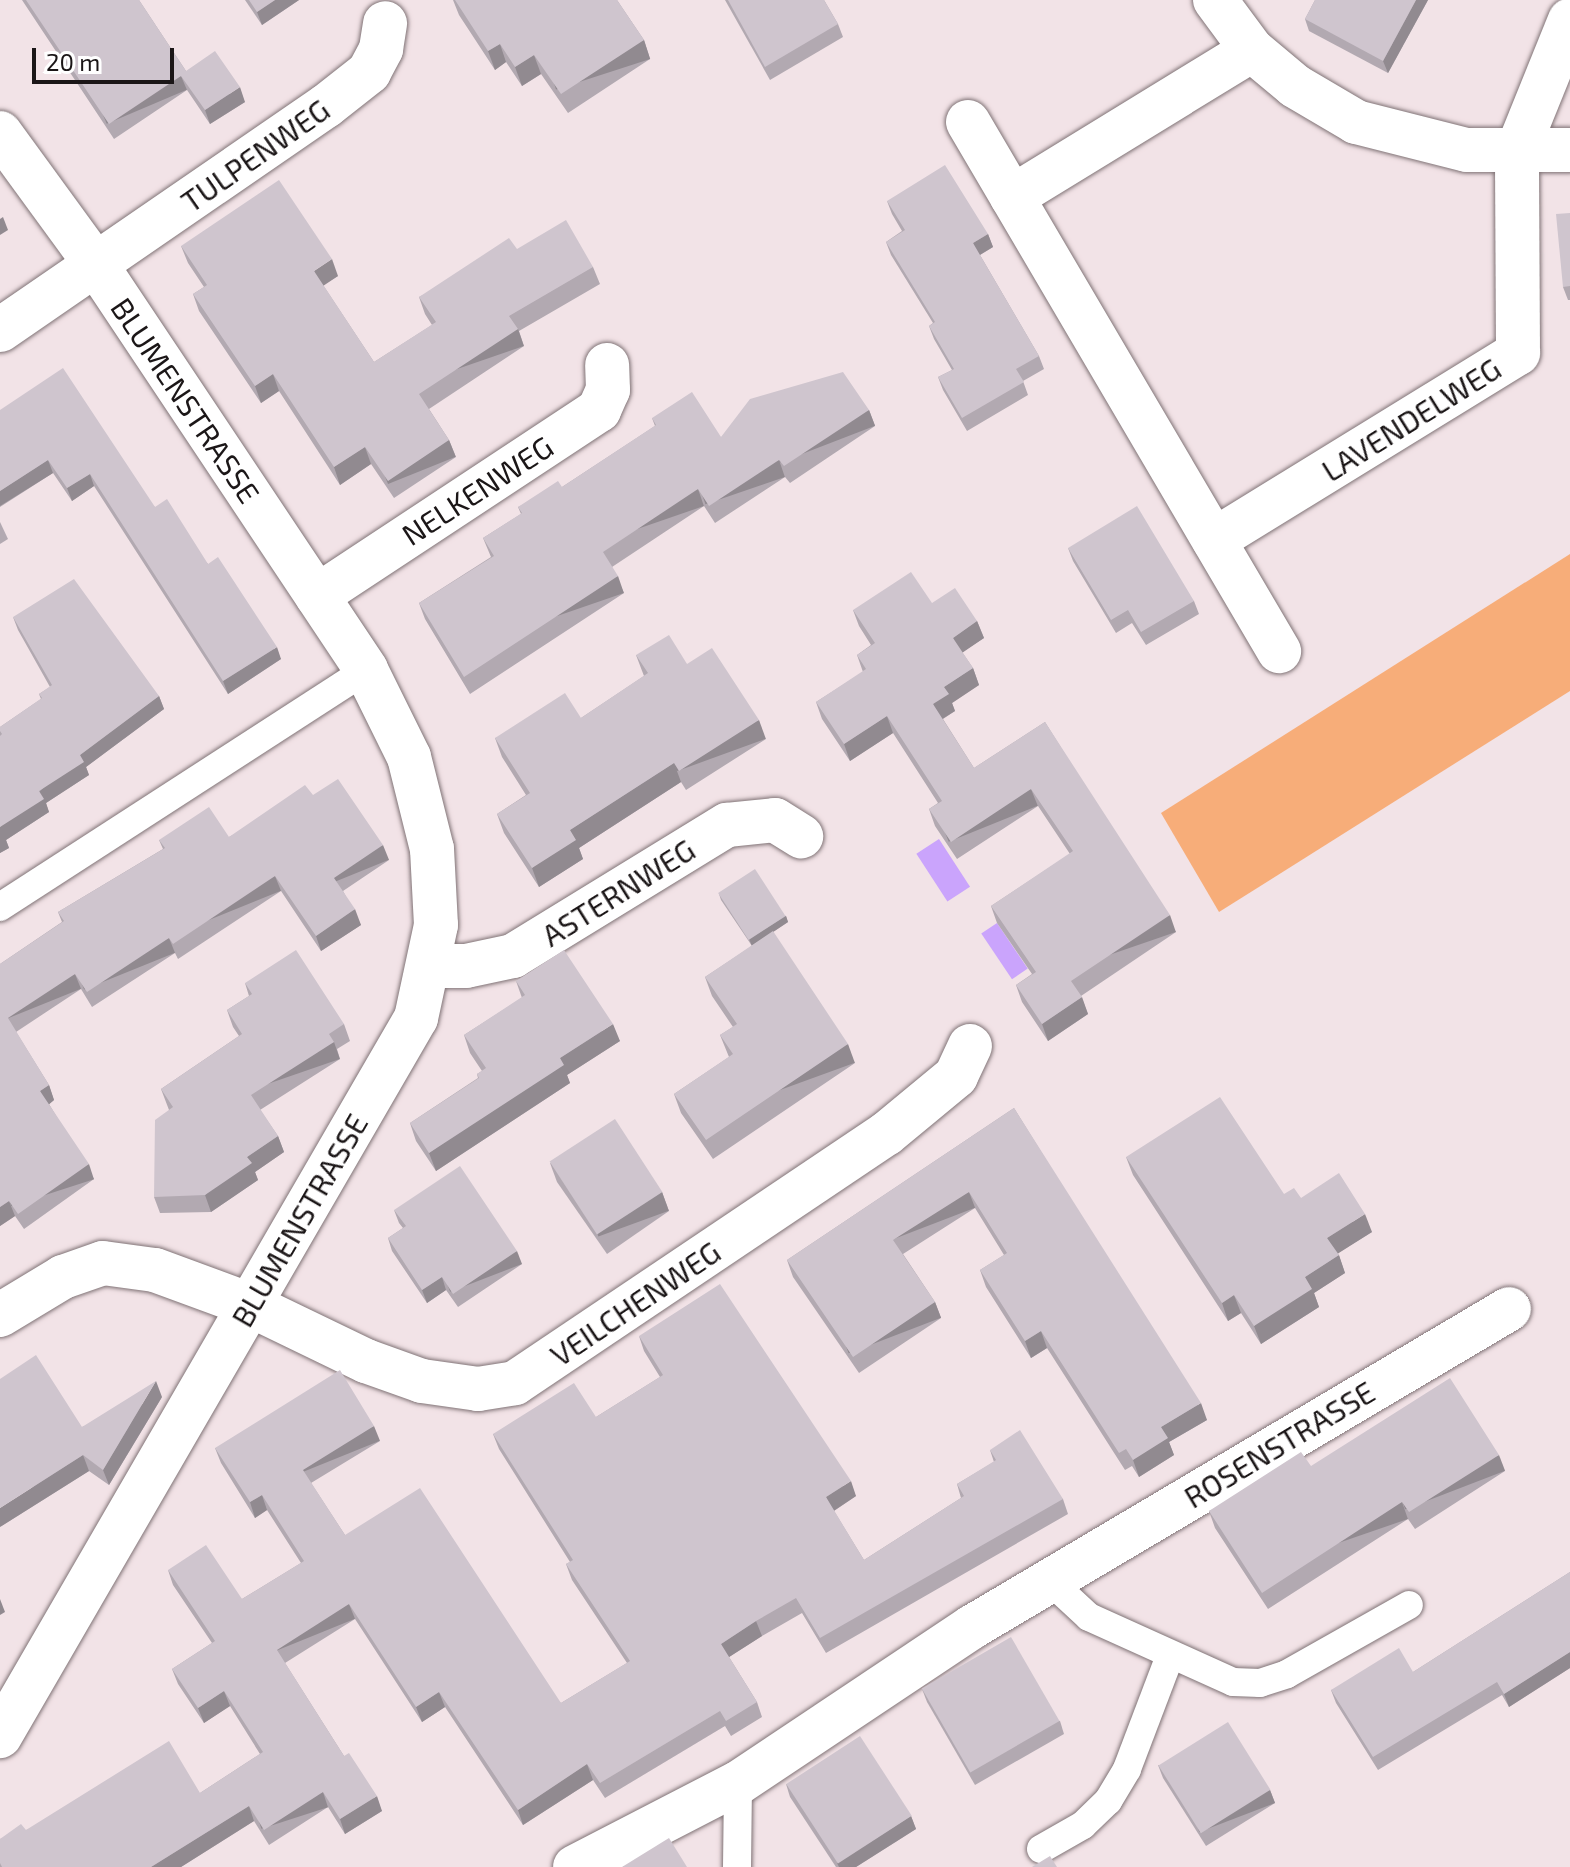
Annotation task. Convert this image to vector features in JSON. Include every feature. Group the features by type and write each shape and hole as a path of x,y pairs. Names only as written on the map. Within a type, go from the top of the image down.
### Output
{"street":[{"path":"1215,0 1252,50 1295,86 1356,122 1467,150 1570,150"},
{"path":"1517,151 1570,20"},
{"name":"TULPENWEG","path":"0,330 97,266 369,72 381,49 385,23"},
{"path":"1012,197 1252,50"},
{"path":"968,122 1279,651"},
{"name":"BLUMENSTRASSE","path":"0,133 97,266 366,670 409,757 432,849 436,925 431,966 416,1018 0,1736"},
{"name":"LAVENDELWEG","path":"1214,540 1518,353 1517,151"},
{"name":"NELKENWEG","path":"317,596 599,410 608,390 607,365"},
{"name":"ASTERNWEG","path":"431,966 466,966 513,956 727,825 775,820 801,836"},
{"name":"VEILCHENWEG","path":"0,1315 63,1277 103,1263 155,1270 250,1305 366,1361 422,1381 478,1389 515,1383 886,1134 956,1076 970,1046"},
{"name":"ROSENSTRASSE","path":"575,1867 738,1783 1049,1580 1509,1309"}],"lane":[{"path":"0,907 366,670"},
{"path":"1049,1580 1089,1617 1233,1682 1260,1683 1409,1605"},
{"path":"1041,1849 1083,1825 1108,1801 1127,1769 1170,1656"},
{"path":"737,1867 738,1783"}],"shaded area":[{"path":"1570,554 1570,691 1219,912 1161,813"},
{"path":"939,839 970,887 947,902 916,854"},
{"path":"997,923 1028,969 1012,979 981,934"}],"building":[{"path":"26,0 139,0 186,71 215,51 240,87 205,110 181,76 109,124"},
{"path":"249,0 275,0 257,12"},
{"path":"455,0 617,0 644,40 561,94 534,55 515,67 500,44 488,51"},
{"path":"728,0 824,0 838,24 765,67"},
{"path":"1315,0 1416,0 1383,61 1305,19"},
{"path":"945,165 988,234 973,243 1039,356 1016,369 1024,382 962,418 938,377 954,369 929,326 935,322 886,242 905,230 887,201"},
{"path":"279,180 332,259 314,271 374,362 436,322 419,297 509,238 517,249 566,220 593,267 509,316 518,329 419,394 449,440 388,481 365,447 334,467 273,374 255,386 193,294 207,285 181,246"},
{"path":"1570,213 1570,286 1563,287 1556,214"},
{"path":"63,368 155,507 167,499 208,564 218,557 277,647 223,681 90,474 67,488 48,460 0,491 0,410"},
{"path":"843,372 869,410 784,466 779,460 709,506 698,489 603,552 618,576 464,677 419,603 494,556 483,538 522,513 518,507 558,481 562,487 656,425 652,418 692,392 721,437 750,399"},
{"path":"1137,506 1194,601 1141,632 1128,610 1111,620 1068,548"},
{"path":"911,572 932,603 955,588 977,621 953,638 973,668 944,687 949,694 933,704 974,768 1045,722 1170,915 1071,981 1082,997 1042,1024 1016,985 1036,972 991,906 1073,851 1031,789 951,842 929,809 942,801 887,716 844,744 816,702 866,669 857,655 875,643 853,610"},
{"path":"74,579 159,696 80,755 84,762 39,791 44,799 0,827 0,727 42,698 39,694 52,685 13,617"},
{"path":"669,635 687,664 712,648 759,720 679,771 674,763 570,830 576,840 532,868 497,814 530,793 495,738 565,693 581,718 648,673 636,655"},
{"path":"338,779 383,845 334,878 355,909 316,936 275,876 173,944 169,938 87,992 75,974 8,1018 49,1085 40,1091 89,1164 18,1214 9,1201 0,1207 0,964 64,921 58,912 165,848 159,840 209,807 229,837 305,785 313,795"},
{"path":"755,869 785,916 749,940 718,893"},
{"path":"773,931 848,1044 706,1140 674,1094 733,1054 720,1035 737,1024 705,977"},
{"path":"296,950 344,1024 329,1034 334,1042 251,1095 278,1136 247,1157 252,1163 205,1195 154,1197 155,1120 173,1107 161,1089 242,1034 227,1010 252,994 245,983"},
{"path":"564,950 613,1024 560,1058 564,1065 429,1153 410,1123 479,1078 477,1074 486,1068 464,1035 525,995 516,981"},
{"path":"1220,1097 1284,1194 1294,1188 1301,1198 1339,1173 1365,1214 1327,1238 1339,1255 1305,1277 1312,1289 1254,1326 1234,1295 1222,1303 1126,1157"},
{"path":"1014,1108 1201,1403 1161,1427 1168,1438 1133,1460 1126,1449 1119,1453 1041,1331 1025,1341 980,1270 1007,1253 969,1192 893,1240 935,1302 853,1357 787,1260"},
{"path":"615,1119 662,1192 597,1234 550,1161"},
{"path":"460,1166 517,1251 453,1294 442,1277 422,1290 388,1238 406,1226 394,1210"},
{"path":"720,1284 851,1481 826,1497 864,1560 964,1496 957,1484 996,1460 990,1450 1020,1430 1063,1499 820,1638 796,1598 721,1644 757,1702 726,1721 720,1711 600,1783 587,1764 518,1810 439,1692 416,1707 349,1604 277,1650 344,1756 349,1753 377,1796 340,1819 323,1792 264,1830 249,1806 151,1867 2,1867 0,1839 21,1824 26,1830 169,1741 200,1793 263,1752 224,1691 198,1708 172,1669 215,1641 168,1570 206,1545 242,1599 304,1561 262,1495 250,1502 215,1448 340,1370 374,1426 303,1470 345,1535 420,1488 561,1703 630,1661 566,1564 573,1560 493,1434 574,1383 596,1417 663,1375 639,1336"},
{"path":"36,1355 82,1427 156,1381 103,1470 83,1455 0,1508 0,1379"},
{"path":"1450,1378 1499,1455 1409,1512 1402,1502 1262,1593 1209,1511 1301,1452 1311,1466"},
{"path":"1570,1572 1570,1652 1504,1694 1497,1682 1373,1757 1331,1690 1399,1648 1413,1672"},
{"path":"1011,1637 1060,1721 970,1773 922,1688"},
{"path":"1228,1722 1270,1790 1201,1833 1158,1765"},
{"path":"860,1736 912,1816 838,1864 786,1784"},
{"path":"669,1838 687,1867 622,1867"},
{"path":"1050,1856 1057,1867 1032,1867"}]}
